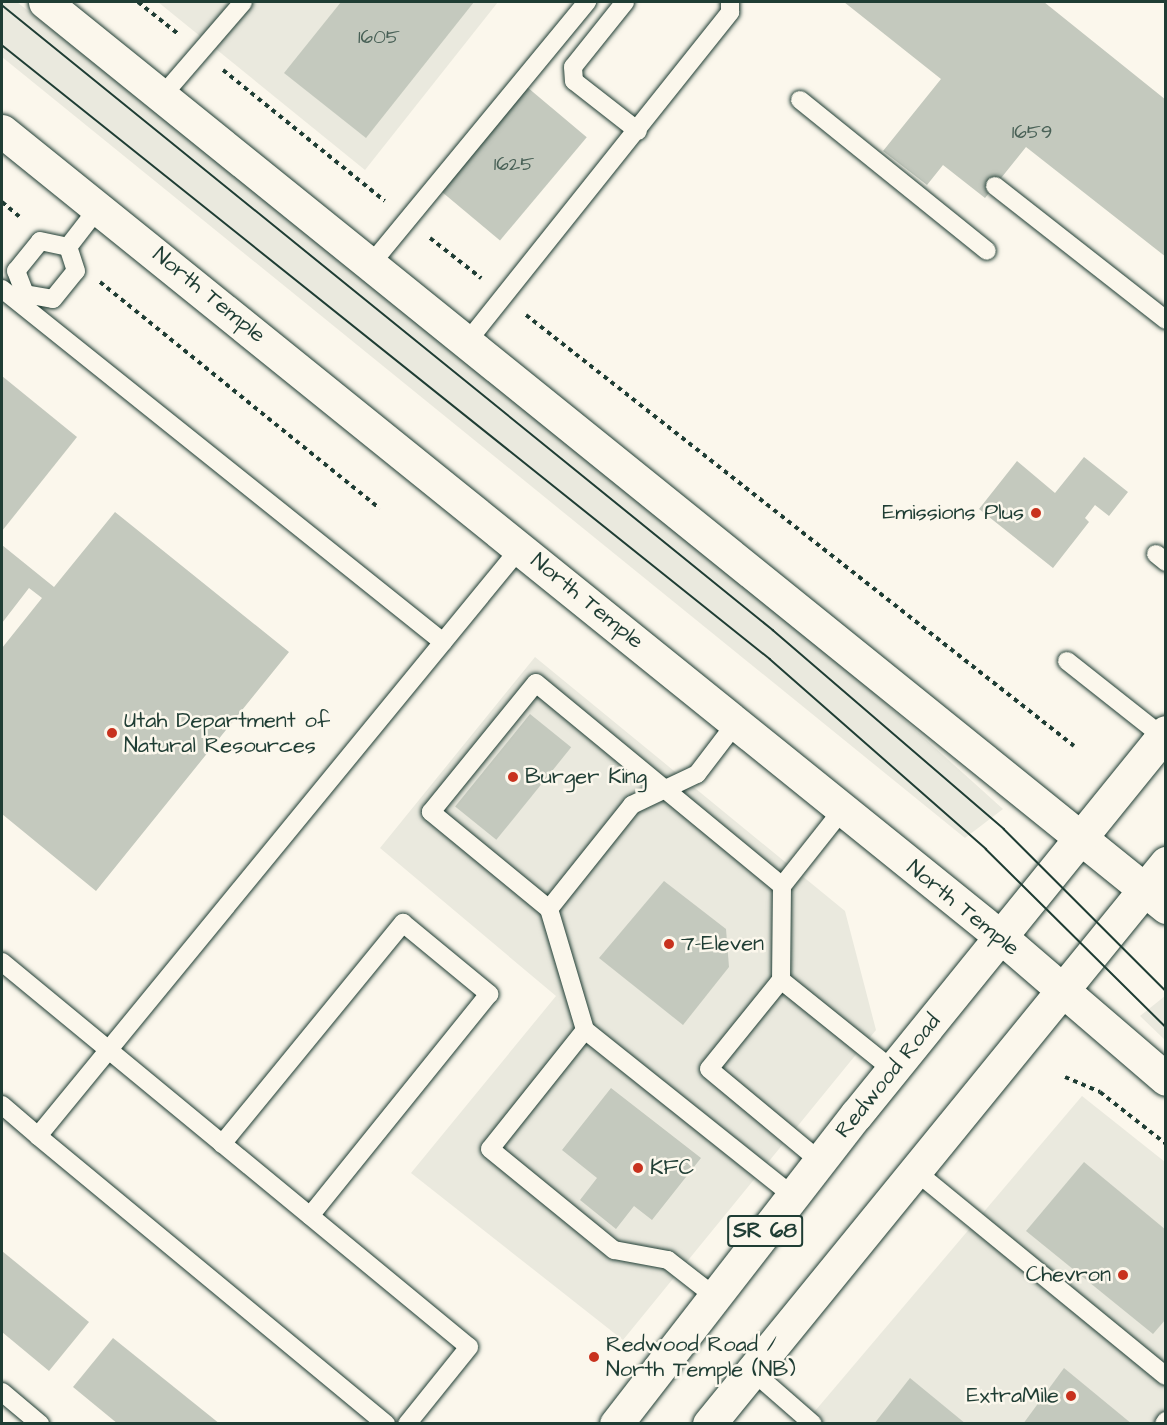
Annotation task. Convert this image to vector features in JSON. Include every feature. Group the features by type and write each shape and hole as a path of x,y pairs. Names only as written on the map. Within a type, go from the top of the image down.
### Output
{"main road":[{"path":"46,2 1155,898"},
{"name":"North Temple","path":"2,131 521,547 1002,938 1166,1079"},
{"name":"Redwood Road","path":"616,1424 820,1161 1002,938 1164,734"},
{"path":"709,1424 1059,988 1155,898 1166,862"}],"lane":[{"path":"162,96 243,2"},
{"path":"371,264 587,2"},
{"path":"625,2 573,67 574,81 638,131"},
{"path":"467,342 638,131 729,12 730,2"},
{"path":"800,100 987,251"},
{"path":"995,186 1166,320"},
{"path":"64,250 99,207"},
{"path":"40,241 64,250 76,271 53,299 22,299 16,271 40,241"},
{"path":"2,290 22,299 443,642"},
{"path":"38,1136 521,547"},
{"path":"1067,661 1164,734"},
{"path":"782,885 536,682 431,812 549,909 585,1030 793,1196"},
{"path":"549,909 632,805 697,774 736,723"},
{"path":"820,1161 709,1069 781,980 782,885 843,809"},
{"path":"222,1144 403,923 489,994 310,1216"},
{"path":"2,962 469,1347 407,1424"},
{"path":"781,980 893,1070"},
{"path":"585,1030 490,1149 615,1250 668,1260 714,1296"},
{"path":"2,1106 386,1424"},
{"path":"914,1170 1162,1373"},
{"path":"751,1370 813,1424"},
{"path":"2,1392 40,1424"}],"path":[{"path":"138,2 503,297 1074,746"},
{"path":"2,202 380,508"},
{"path":"1065,1077 1100,1092 1166,1144"}],"shaded area":[{"path":"2,2 17,2 277,210 863,683 1003,809 965,838 2,57"},
{"path":"158,2 498,2 365,170"},
{"path":"535,657 845,911 876,1030 623,1340 411,1173 556,996 380,848"},
{"path":"1165,996 1165,1040 1140,1016"},
{"path":"1082,1096 1165,1162 1165,1423 804,1424"}],"building":[{"path":"341,2 474,2 366,138 284,73"},
{"path":"844,2 1044,2 1166,100 1166,257 1026,147 985,198 943,165 927,185 883,151 941,79"},
{"path":"527,87 587,137 500,241 440,190"},
{"path":"2,376 77,437 2,531"},
{"name":"Emissions Plus","path":"1084,457 1128,492 1109,516 1095,505 1085,518 1089,522 1053,568 979,509 1017,461 1055,493"},
{"name":"Utah Department of Natural Resources","path":"115,512 289,652 96,891 2,814 2,648 42,598 29,588 2,623 2,545 54,587"},
{"name":"Burger King","path":"530,714 571,747 496,840 455,806"},
{"name":"7-Eleven","path":"664,881 726,929 729,967 683,1025 599,958"},
{"name":"KFC","path":"611,1088 701,1158 652,1220 634,1206 616,1229 580,1200 597,1178 562,1150"},
{"name":"Chevron","path":"1084,1162 1166,1230 1166,1319 1153,1334 1026,1231"},
{"path":"2,1251 89,1322 49,1371 2,1332"},
{"path":"113,1338 220,1424 118,1424 73,1387"},
{"name":"ExtraMile","path":"1064,1368 1132,1424 1023,1424"},
{"name":"ExtraMile","path":"910,1378 966,1424 874,1424"}],"tram line":[{"path":"2,5 773,630 1004,829 1166,991"},
{"path":"2,45 770,659 986,849 1166,1027"}],"place":[{"name":"Emissions Plus","path":"1036,513"},
{"name":"Utah Department of Natural Resources","path":"112,733"},
{"name":"Burger King","path":"513,777"},
{"name":"7-Eleven","path":"669,944"},
{"name":"KFC","path":"638,1168"},
{"name":"Chevron","path":"1123,1275"},
{"name":"Redwood Road / North Temple (NB)","path":"594,1357"},
{"name":"ExtraMile","path":"1071,1396"}]}
